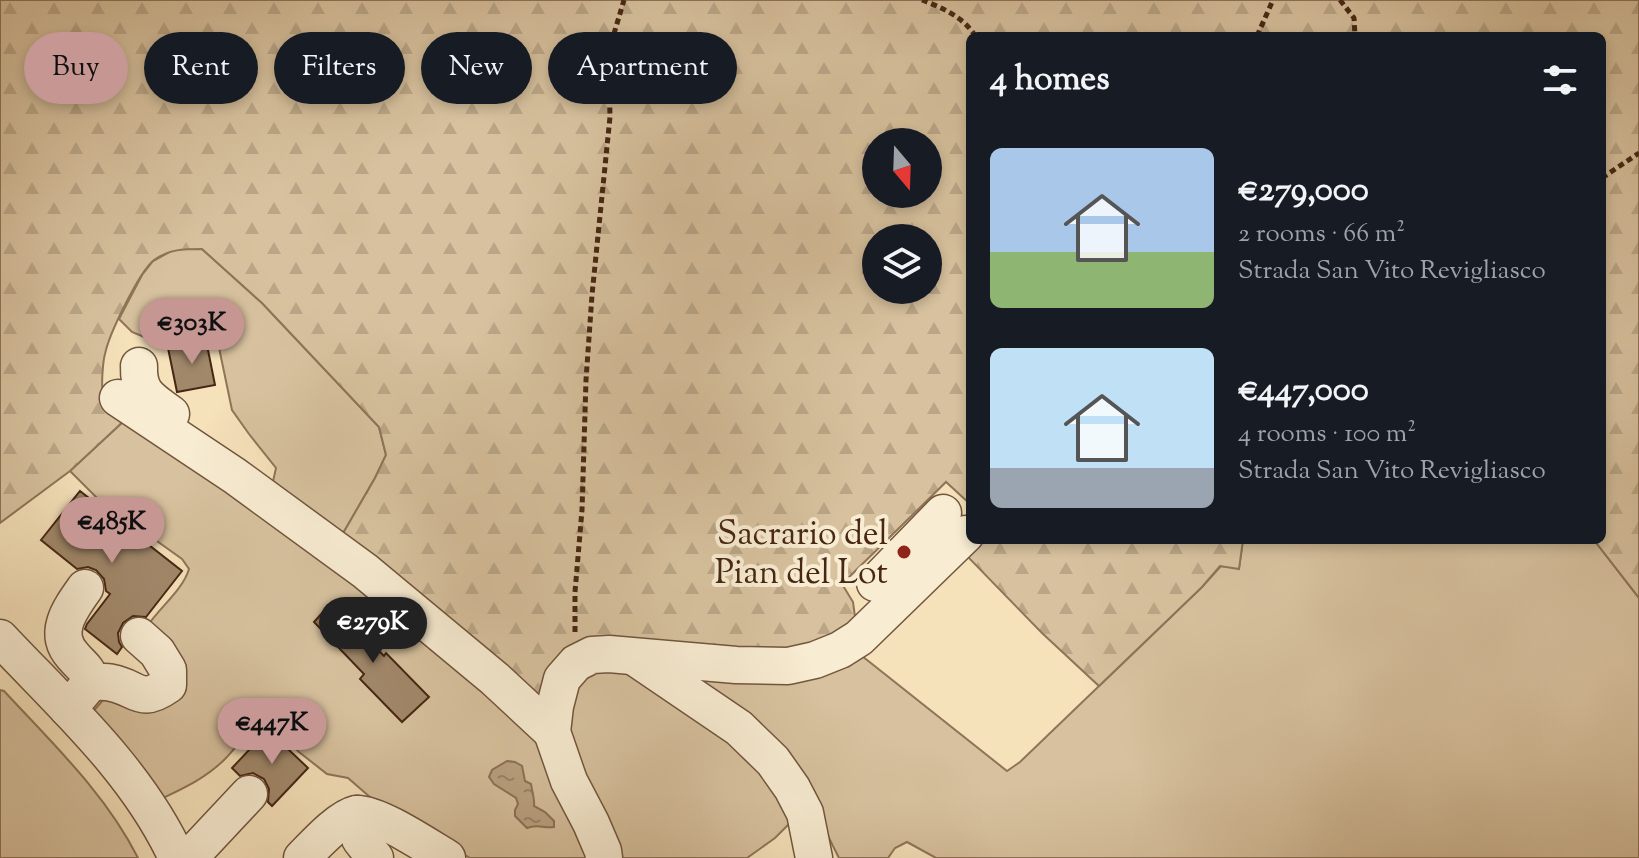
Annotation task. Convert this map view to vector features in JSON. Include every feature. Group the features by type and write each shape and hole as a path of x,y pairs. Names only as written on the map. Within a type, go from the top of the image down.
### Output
{"street":[{"path":"139,366 138,382 150,398 225,458 235,476"},
{"path":"118,398 235,476 365,571 495,679 552,732"},
{"path":"604,858 591,823 569,781 552,732 562,679 576,663 592,655 609,654 736,665 788,666 815,660 859,638 955,523 875,583"},
{"path":"85,588 64,622 62,637 71,655 87,669 91,682"},
{"path":"91,682 112,683 146,695 168,685 168,670 157,652 139,636"},
{"path":"3,645 68,709 140,792 177,858"},
{"path":"635,657 739,728 773,761 805,813 814,858"},
{"path":"68,709 91,682"},
{"path":"189,858 249,794"},
{"path":"357,814 360,839 375,858"},
{"path":"302,858 325,834 357,814 374,816 447,858"}],"path":[{"path":"576,663 575,592 592,295 610,117 613,37 624,0"},
{"path":"922,0 942,7 973,32"},
{"path":"1259,32 1273,0"},
{"path":"1340,0 1354,18 1355,32"},
{"path":"1606,175 1639,153"}],"green space":[{"path":"0,0 1639,0 1639,598 1597,544 1606,544 1606,32 966,32 966,500 946,482 842,584 853,602 856,624 790,653 601,640 542,706 338,542 386,455 379,427 262,303 202,249 171,252 154,260 118,319 105,354 102,388 110,403 127,418 70,471 0,523"},
{"path":"175,249 202,249 262,303 379,427 386,455 338,542 272,486 276,468 232,410 217,338 208,330 158,343 132,332 119,319 142,275 153,261"},
{"path":"127,418 285,521 536,732 592,858 470,858 371,798 348,778 327,774 264,719 210,772 161,799 90,715 110,692 162,699 146,628 189,569 182,559 98,499 70,471"},
{"path":"973,544 1242,544 1239,569 1220,566 1099,686 966,555"},
{"path":"1242,544 1597,544 1639,598 1639,858 936,858 907,842 895,848 888,858 839,858 824,828 796,817 775,838 747,858 617,858 577,773 567,706 583,675 605,667 862,656 1007,771 1020,762 1221,566 1239,568"},
{"path":"0,690 77,770 110,812 138,858 0,858"}],"water":[{"path":"507,761 522,766 525,781 531,784 534,806 554,821 554,827 527,828 515,816 516,798 494,784 489,777 492,770"}],"building":[{"path":"206,340 215,385 177,392 168,348"},
{"path":"80,491 182,571 146,617 133,616 123,623 118,633 122,647 117,654 85,629 110,594 106,591 104,579 88,567 77,569 41,540"},
{"path":"332,602 429,697 402,722 360,679 364,674 314,622"},
{"path":"268,730 308,768 272,806 268,802 269,789 264,779 253,773 240,776 232,768"}],"place":[{"name":"Sacrario del Pian del Lot","path":"904,552"}]}
